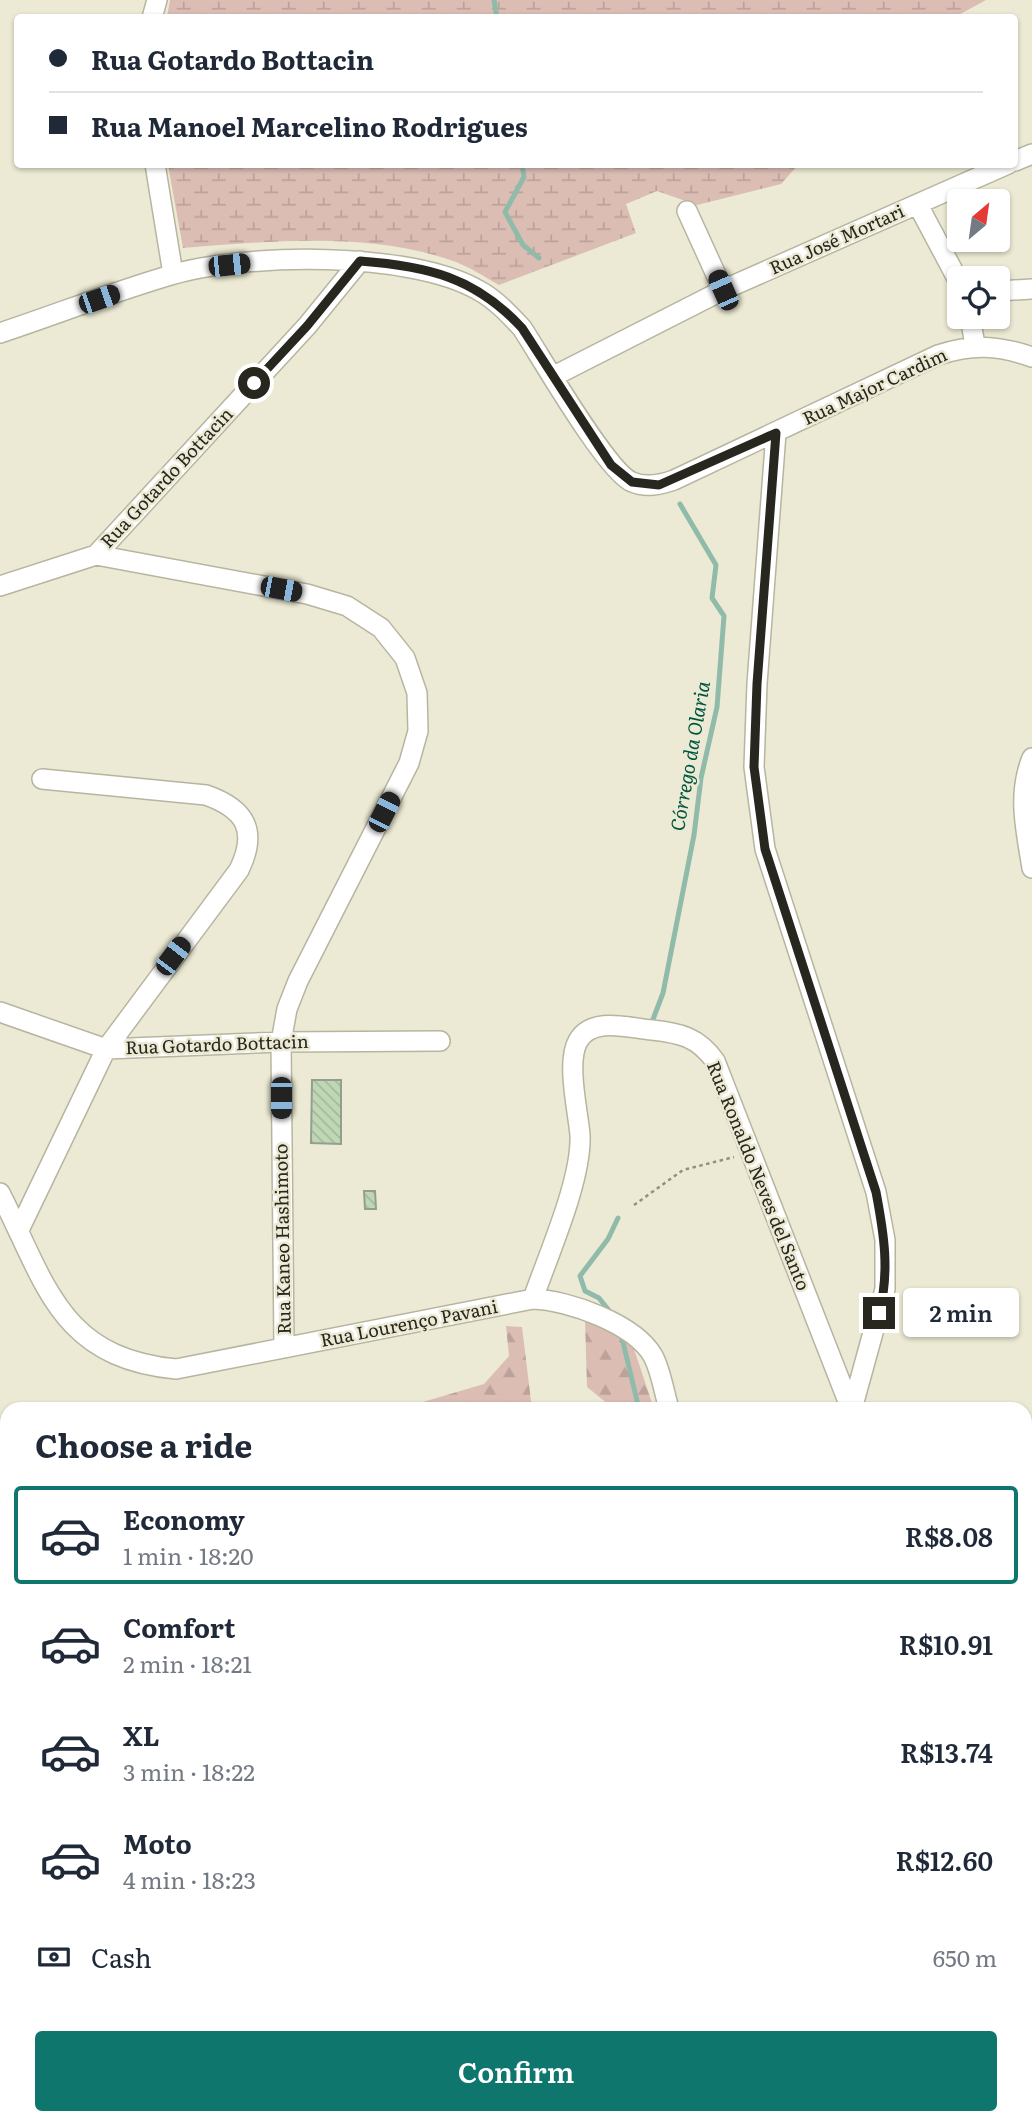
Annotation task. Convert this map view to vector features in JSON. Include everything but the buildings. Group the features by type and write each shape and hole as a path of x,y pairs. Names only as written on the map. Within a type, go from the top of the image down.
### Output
{"street":[{"path":"156,168 173,274"},
{"name":"Rua José Mortari","path":"554,376 723,290 999,168"},
{"path":"918,205 950,266"},
{"path":"687,211 723,290"},
{"name":"Rua Major Cardim","path":"0,333 173,274 264,262 360,261 423,269 479,290 504,309 522,328 611,465 632,482 659,485 776,433 938,355 975,345 994,346 1032,357"},
{"name":"Rua Gotardo Bottacin","path":"0,586 96,555 307,326 360,261"},
{"path":"1010,290 1032,289"},
{"path":"972,329 975,345"},
{"path":"776,433 757,684 754,767 765,849 876,1192 885,1241 886,1289 853,1402"},
{"name":"Rua Kaneo Hashimoto","path":"96,555 307,594 347,606 381,628 405,658 417,693 418,731 409,763 298,981 287,1009 281,1042 284,1349"},
{"path":"1032,758 1024,778 1022,807 1032,868"},
{"path":"19,1230 106,1049 239,870 249,849 249,831 239,813 223,801 206,795 42,779"},
{"name":"Rua Gotardo Bottacin","path":"0,1012 106,1049 281,1042 440,1041"},
{"name":"Rua Ronaldo Neves del Santo","path":"533,1299 573,1178 580,1139 572,1056 578,1040 588,1029 601,1025 681,1034 705,1047 715,1062 848,1402"},
{"name":"Rua Lourenço Pavani","path":"0,1193 54,1301 67,1320 110,1355 145,1366 176,1369 533,1299 555,1299 581,1306 636,1339 654,1358 667,1402"}],"path":[{"path":"634,1205 683,1170 751,1153"}],"green space":[{"path":"170,0 986,0 960,14 168,14"},
{"path":"169,168 795,168 781,184 697,205 657,191 626,204 636,233 499,285 456,262 424,252 356,242 286,241 183,248"},
{"path":"585,1319 632,1343 652,1402 605,1402 587,1387"},
{"path":"506,1326 522,1327 531,1402 423,1402 484,1384 509,1356"}],"waterway":[{"name":"Córrego da Olaria","path":"494,0 496,14"},
{"name":"Córrego da Olaria","path":"523,168 524,177 505,212 523,245 539,258"},
{"name":"Córrego da Olaria","path":"652,1022 663,993 694,835 701,778 717,707 724,616 712,598 716,565 680,504"},
{"name":"Córrego da Olaria","path":"611,1313 599,1298 585,1291 580,1276 608,1239 618,1218"},
{"name":"Córrego da Olaria","path":"622,1338 637,1402"}],"route":[{"path":"254,383 307,326 360,261 401,264 450,277 479,290 504,309 522,328 611,465 621,476 632,482 659,485 674,480 776,433 757,684 754,767 765,849 876,1192 885,1241 886,1289 879,1313"}]}
